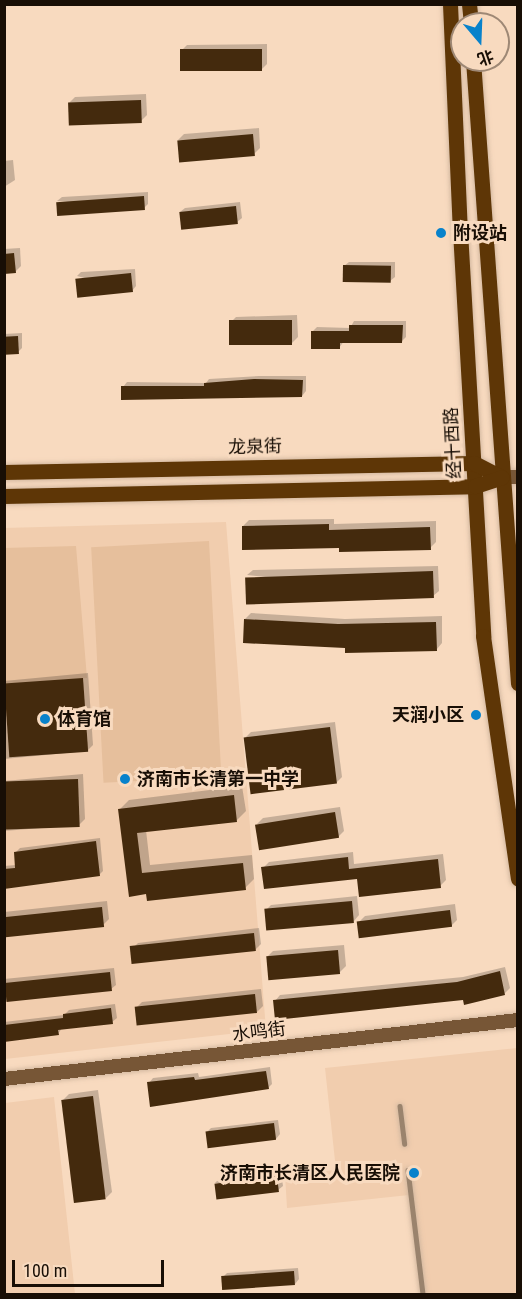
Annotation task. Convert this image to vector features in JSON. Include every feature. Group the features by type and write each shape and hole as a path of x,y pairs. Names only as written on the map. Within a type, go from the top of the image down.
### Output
{"main road":[{"name":"经十西路","path":"450,4 460,231 483,636 518,878"},
{"path":"474,72 510,477 518,683"},
{"name":"龙泉街","path":"4,472 474,463 510,477"},
{"path":"4,496 475,486 510,477"}],"street":[{"name":"水鸣街","path":"4,1079 518,1020"}],"lane":[{"path":"400,1106 405,1144"},
{"path":"408,1170 423,1294"}],"shaded area":[{"name":"济南市长清第一中学","path":"226,522 266,1030 5,1059 4,528"},
{"path":"209,541 221,777 104,783 91,547"},
{"path":"76,546 87,678 5,684 4,548"},
{"name":"济南市长清区人民医院","path":"517,1048 517,1294 421,1294 409,1195 287,1208 285,1175 336,1170 325,1068"},
{"path":"54,1097 75,1294 5,1294 5,1103"}],"building":[{"path":"180,49 262,49 262,71 180,71"},
{"path":"141,100 142,123 69,126 68,103"},
{"path":"253,134 255,156 179,163 177,141"},
{"path":"144,196 145,210 57,216 56,202"},
{"path":"236,206 238,224 181,230 179,212"},
{"path":"14,253 16,273 4,274 4,254"},
{"path":"343,265 391,266 391,283 343,282"},
{"path":"131,273 133,292 77,298 75,279"},
{"path":"229,320 292,320 292,345 229,345"},
{"path":"349,325 403,325 402,343 340,343 340,349 311,349 311,331 349,331"},
{"path":"18,336 19,354 5,355 4,337"},
{"path":"254,379 303,380 302,397 121,400 121,386 204,386 204,383"},
{"path":"329,524 329,530 430,527 431,550 339,552 339,548 242,550 242,526"},
{"path":"433,571 434,598 246,605 245,578"},
{"path":"244,619 338,624 436,622 437,651 345,653 345,648 243,643"},
{"name":"体育馆","path":"83,678 88,752 9,757 4,684"},
{"path":"330,727 337,784 251,794 244,738"},
{"path":"78,779 80,827 6,830 4,782"},
{"path":"234,795 237,822 137,833 142,873 243,863 246,890 147,901 146,894 129,897 118,809"},
{"path":"335,812 339,838 259,850 255,825"},
{"path":"96,841 100,876 4,889 4,869 15,868 14,852"},
{"path":"348,857 349,869 438,859 441,888 359,897 357,879 264,889 261,867"},
{"path":"352,901 354,923 266,931 264,909"},
{"path":"102,907 104,927 6,937 4,917"},
{"path":"450,910 452,927 359,938 357,921"},
{"path":"254,933 256,951 132,964 130,946"},
{"path":"338,950 340,974 268,980 266,956"},
{"path":"500,971 505,995 464,1005 463,1000 275,1020 273,1000 457,982"},
{"path":"110,972 112,991 7,1002 5,983"},
{"path":"255,994 257,1013 137,1026 135,1007"},
{"path":"111,1008 113,1024 58,1030 59,1035 4,1042 4,1025 63,1018 63,1014"},
{"path":"266,1071 269,1089 150,1107 147,1082 194,1077 195,1080"},
{"path":"93,1096 106,1199 74,1203 61,1100"},
{"path":"274,1123 276,1140 208,1148 206,1131"},
{"path":"277,1176 279,1192 216,1200 214,1184"},
{"path":"294,1271 295,1285 222,1290 221,1276"}],"place":[{"name":"附设站","path":"441,233"},
{"name":"天润小区","path":"476,715"},
{"name":"体育馆","path":"45,719"},
{"name":"济南市长清第一中学","path":"125,779"},
{"name":"济南市长清区人民医院","path":"414,1173"}]}
